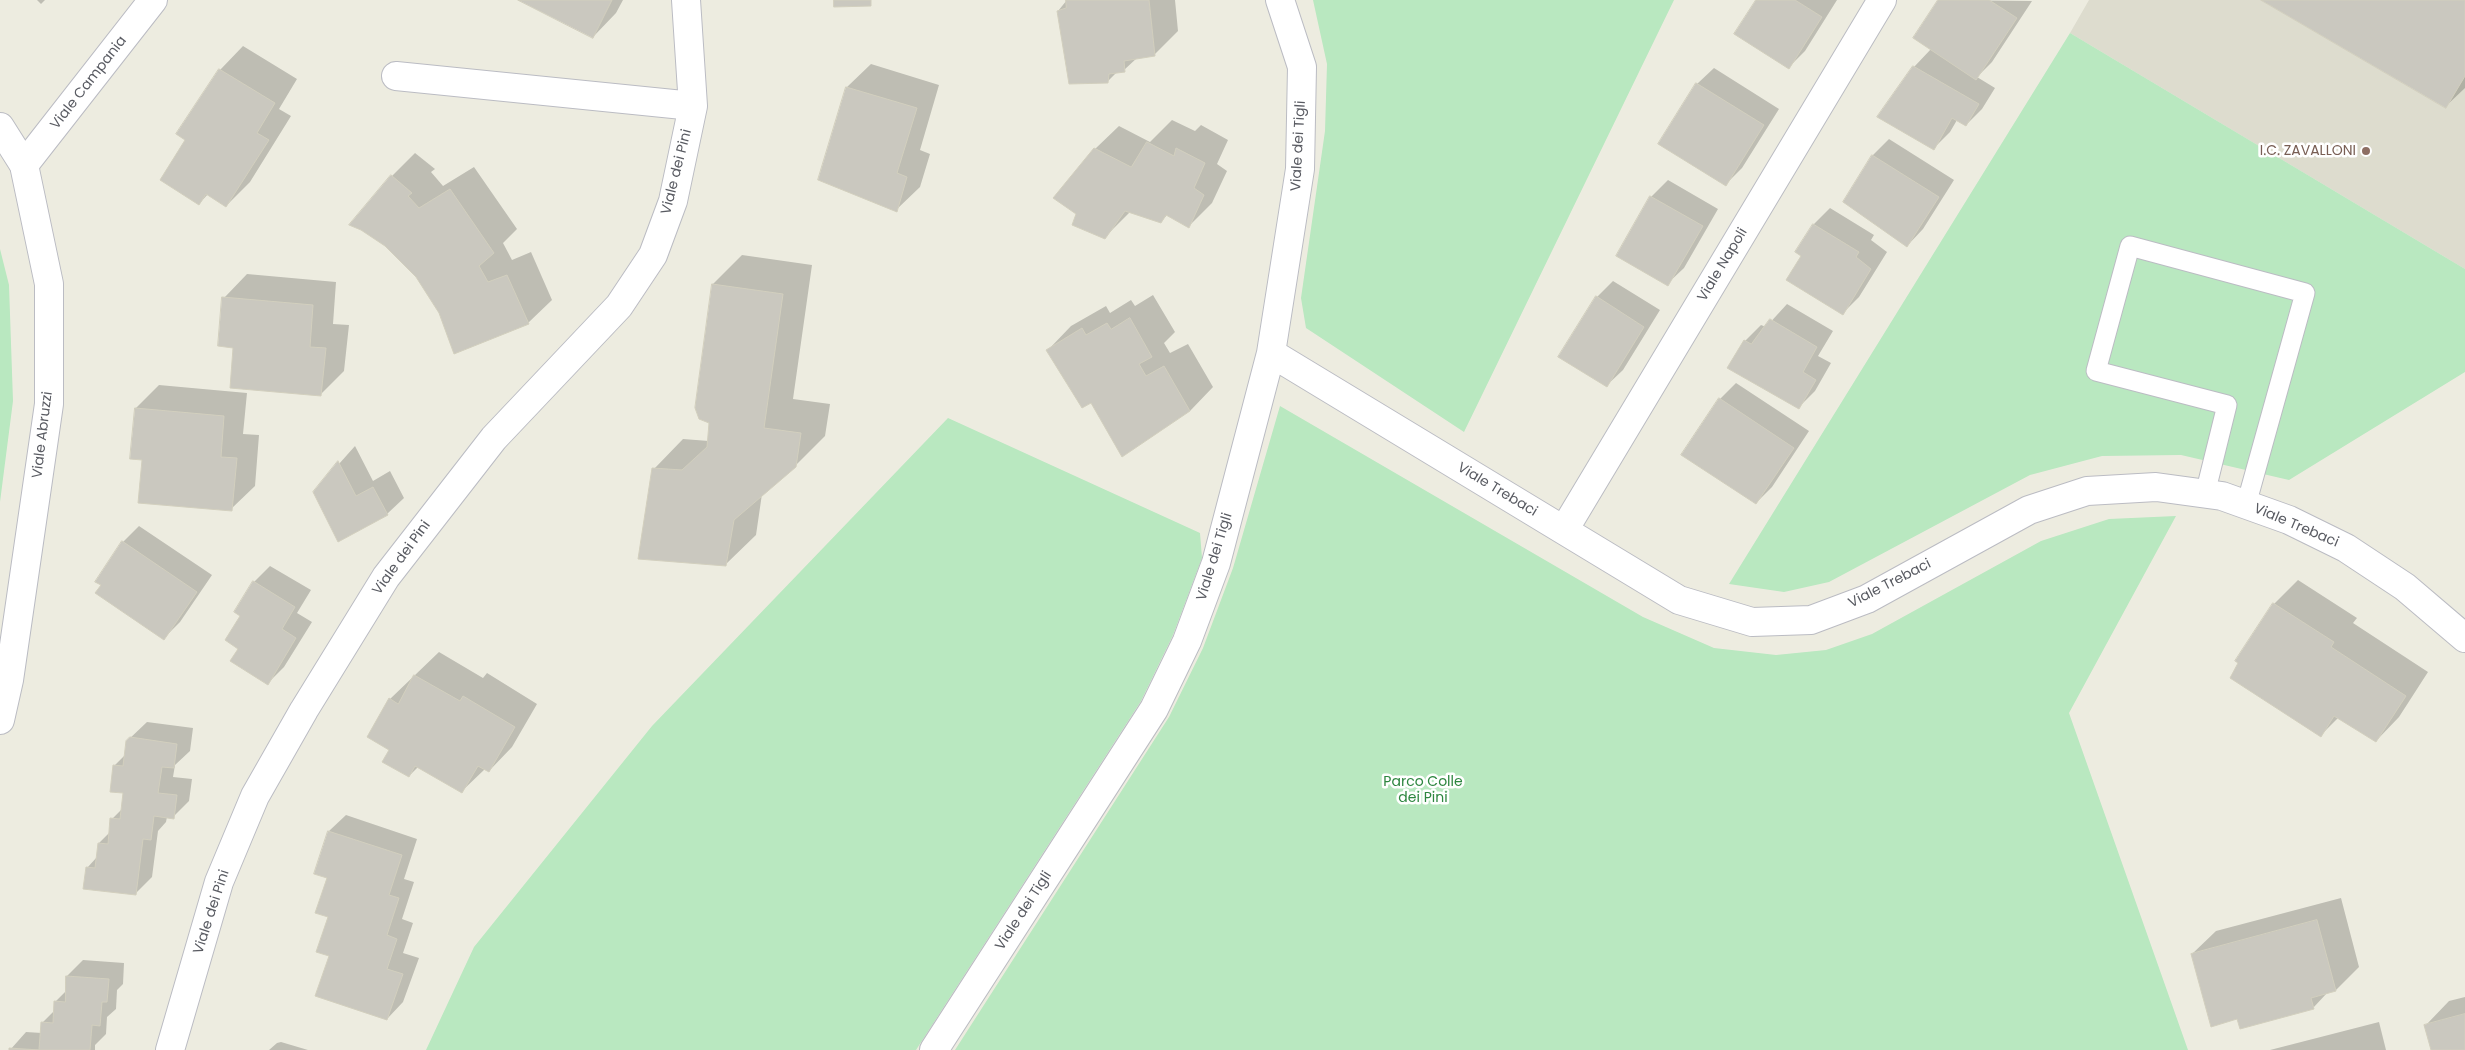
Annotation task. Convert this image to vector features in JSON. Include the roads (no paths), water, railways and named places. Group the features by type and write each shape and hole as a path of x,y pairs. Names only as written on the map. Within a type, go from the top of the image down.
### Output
{"street":[{"name":"Viale Campania","path":"24,165 153,0"},
{"name":"Viale dei Pini","path":"170,1050 219,882 255,796 304,710 386,577 494,438 619,306 653,255 673,201 693,106 686,0"},
{"name":"Viale dei Tigli","path":"934,1050 1154,709 1187,641 1216,562 1271,353 1300,168 1302,67 1280,0"},
{"name":"Viale Napoli","path":"1564,530 1882,0"},
{"path":"396,76 693,106"},
{"name":"Viale Abruzzi","path":"0,127 24,165 49,284 49,404 0,720"},
{"name":"Viale Trebaci","path":"1271,353 1679,600 1752,622 1812,620 1867,599 2029,510 2087,491 2156,487 2222,496 2289,520 2346,548 2405,587 2465,638"}],"lane":[{"path":"2205,494 2227,405 2096,371 2130,246 2305,293 2246,505"}],"place":[{"name":"I.C. ZAVALLONI","path":"2366,151"}],"park label":[{"name":"Parco Colle dei Pini","path":"1423,790"}]}
